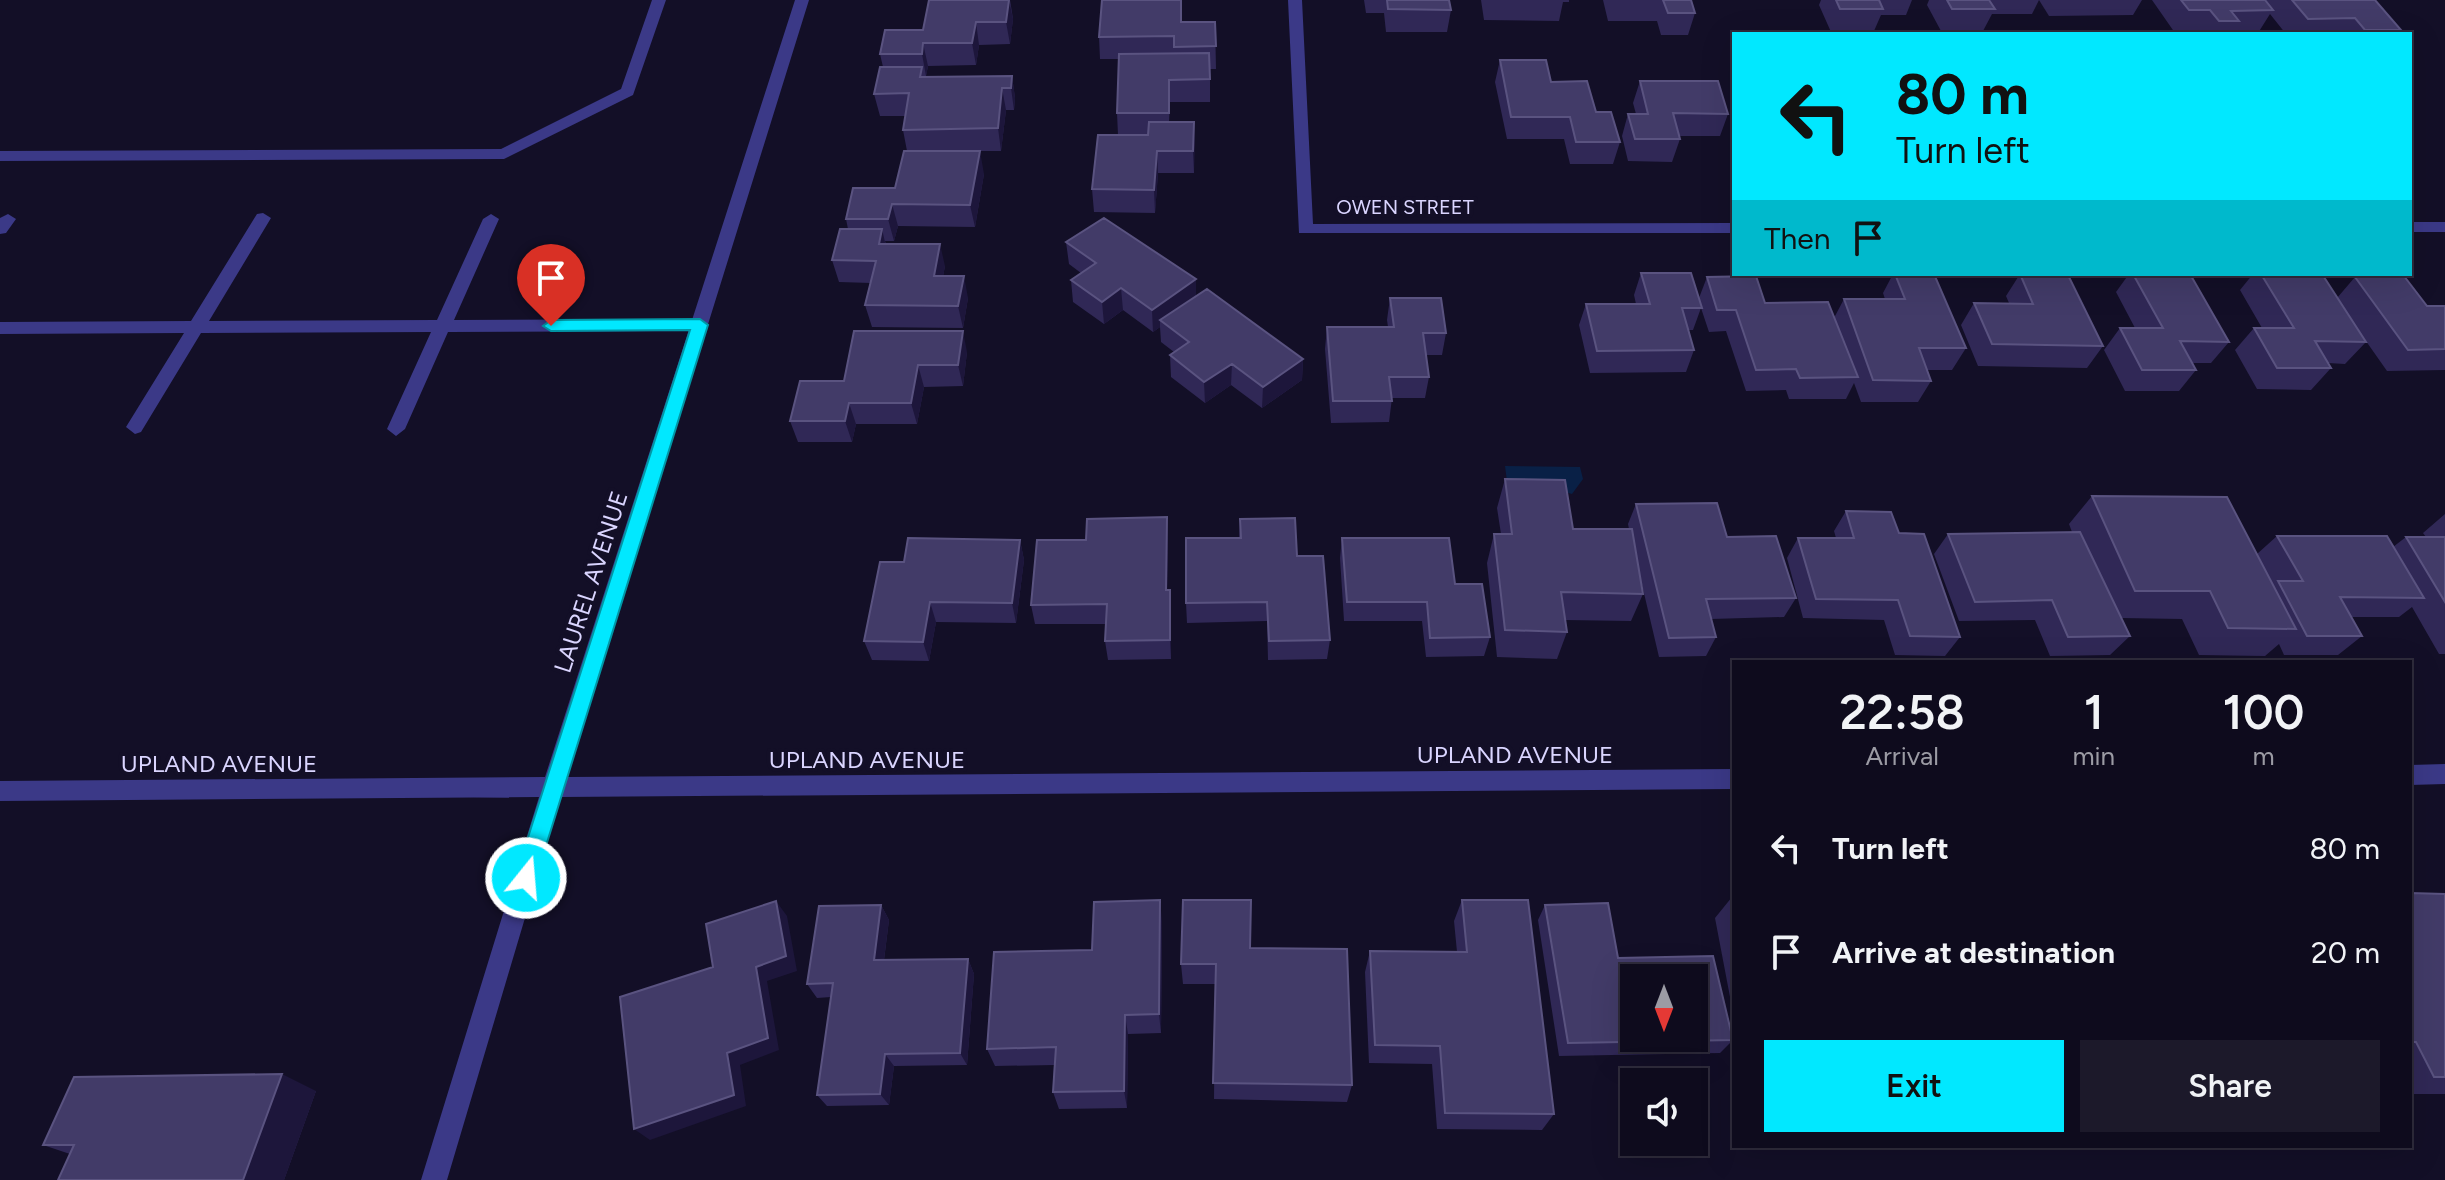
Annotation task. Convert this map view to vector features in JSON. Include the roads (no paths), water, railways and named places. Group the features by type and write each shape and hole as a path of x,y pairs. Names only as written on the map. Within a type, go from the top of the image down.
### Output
{"street":[{"path":"0,156 504,154 628,92 659,0"},
{"name":"LAUREL AVENUE","path":"434,1180 553,788 802,0"},
{"name":"OWEN STREET","path":"1295,0 1305,229 1732,228"},
{"path":"135,427 263,218"},
{"path":"396,429 491,219"},
{"path":"2412,227 2445,227"},
{"path":"0,328 700,325"},
{"path":"2412,775 2445,774"},
{"name":"UPLAND AVENUE","path":"0,791 1732,779"}],"water":[{"path":"1505,466 1580,467 1583,479 1572,494 1558,490 1508,489"}]}
